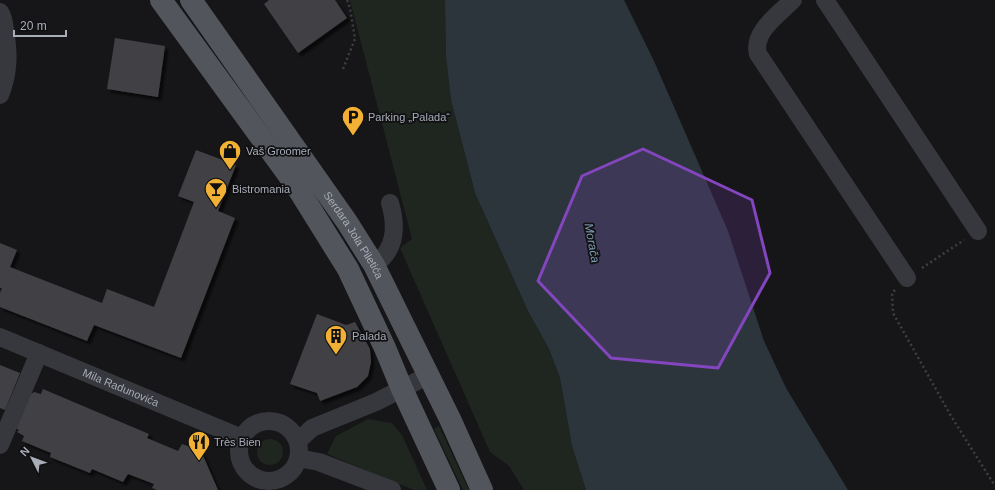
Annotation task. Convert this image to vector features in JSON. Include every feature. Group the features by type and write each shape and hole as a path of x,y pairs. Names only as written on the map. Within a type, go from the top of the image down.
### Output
{"main road":[{"name":"Serdara Jola Piletića","path":"161,0 295,184 348,269 449,490"},
{"name":"Serdara Jola Piletića","path":"191,0 346,222 374,265 427,376 450,419 482,490"}],"street":[{"path":"793,0 763,30 759,36 757,48 758,54 907,278"},
{"path":"825,0 978,231"},
{"path":"0,12 3,17 9,63 5,83 0,95"},
{"path":"374,265 381,260 392,241 394,233 394,216 390,203"},
{"name":"Mila Radunovića","path":"0,336 242,438"},
{"path":"0,445 39,353"},
{"path":"392,490 319,462 298,450 293,432 285,425 276,421 265,421 252,427 242,438 239,447 243,466 256,484 283,477 293,469 298,450 312,428 376,402 427,376"}],"path":[{"path":"343,69 355,39 350,8 347,0"},
{"path":"978,231 907,278 892,293 893,313 951,416 995,486"}],"highlighted area":[{"path":"643,149 752,200 770,273 718,368 611,358 538,281 582,176"}],"shaded area":[{"path":"350,0 445,0 446,56 451,100 475,193 528,311 549,349 560,378 572,446 586,490 524,490 509,466 490,452 400,248 412,239"},
{"path":"368,419 392,423 402,435 427,490 414,490 327,454 336,436"},
{"path":"439,426 470,490 463,490 434,429"},
{"path":"270,439 279,443 283,452 279,461 270,465 261,461 257,452 261,443"}],"water":[{"name":"Morača","path":"445,0 624,0 654,61 728,231 764,341 786,388 848,490 586,490 572,446 560,378 549,349 528,311 475,193 451,100 446,56"}],"building":[{"path":"269,0 335,0 347,18 298,53 264,4"},
{"path":"115,38 165,46 158,97 107,89"},
{"path":"196,150 236,165 218,211 235,218 181,358 94,325 87,341 0,307 0,293 2,288 0,288 0,243 17,250 10,267 102,303 107,289 154,307 194,202 178,196"},
{"name":"Palada","path":"317,314 346,325 355,322 370,349 371,362 368,376 357,387 320,401 317,393 290,384"},
{"path":"0,365 20,373 5,410 0,408"},
{"path":"43,389 149,434 147,438 178,451 182,444 201,451 218,490 157,490 152,488 154,484 128,474 123,482 92,469 90,473 50,457 51,453 22,441 24,436 17,432 19,430 16,428 31,394 34,392 41,394"}],"place":[{"name":"Parking „Palada“","path":"353,136"},
{"name":"Vaš Groomer","path":"230,170"},
{"name":"Bistromania","path":"216,208"},
{"name":"Palada","path":"336,356"},
{"name":"Très Bien","path":"199,462"}]}
